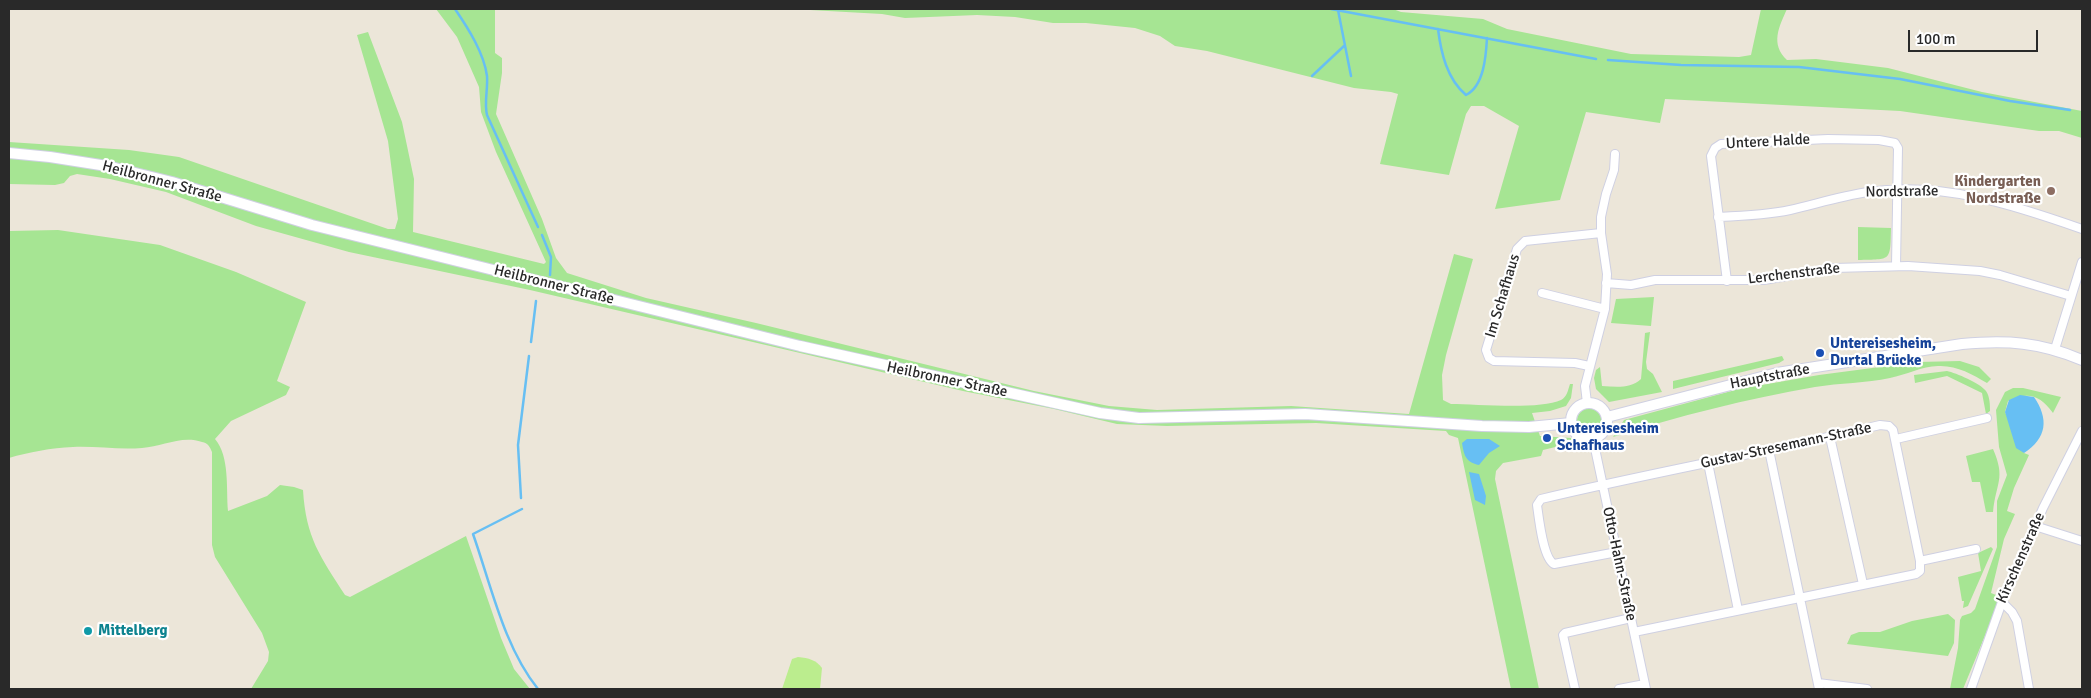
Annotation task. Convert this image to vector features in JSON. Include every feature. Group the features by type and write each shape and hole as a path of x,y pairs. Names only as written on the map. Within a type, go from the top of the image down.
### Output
{"main road":[{"name":"Heilbronner Straße","path":"9,153 50,157 117,168 172,182 312,225 819,351 1100,413 1140,418 1306,414 1491,426 1530,427 1571,424"},
{"name":"Hauptstraße","path":"1607,417 1777,373 1962,344 2028,343 2055,349 2082,360"},
{"path":"1587,402 1599,405 1607,417 1606,428 1602,434 1593,439 1581,438 1571,424 1575,409 1587,402"}],"street":[{"name":"Untere Halde","path":"1727,281 1712,156 1715,148 1721,144 1828,139 1892,142 1896,145 1897,190"},
{"path":"1587,402 1585,386 1604,309 1607,274 1601,233 1601,218 1614,170 1615,154"},
{"path":"1896,266 1897,190"},
{"name":"Nordstraße","path":"1718,217 1789,210 1861,193 1921,190 1967,194 2082,229"},
{"name":"Im Schafhaus","path":"1589,366 1575,363 1494,361 1489,358 1486,350 1520,244 1533,240 1601,233"},
{"path":"2055,349 2082,262"},
{"name":"Lerchenstraße","path":"1606,283 1631,285 1655,280 1764,280 1834,268 1896,266 1980,271 2071,296"},
{"path":"1542,293 1604,309"},
{"path":"1634,632 1916,574 1921,567 1896,439 1987,418"},
{"name":"Gustav-Stresemann-Straße","path":"1617,552 1552,563 1547,555 1536,505 1538,501 1602,484 1886,425 1893,430 1896,439"},
{"name":"Kirschenstraße","path":"1971,689 2002,602 2035,526 2082,431"},
{"path":"1830,437 1863,584"},
{"name":"Otto-Hahn-Straße","path":"1593,439 1646,687"},
{"path":"1769,450 1818,686 1867,689"},
{"path":"1708,463 1738,610"},
{"path":"2035,526 2082,541"},
{"path":"1920,561 1976,549"},
{"path":"2002,602 2012,612 2017,621 2029,689"},
{"path":"1575,689 1564,635 1567,631 1631,618"},
{"path":"1619,689 1646,687"}],"green space":[{"path":"436,9 495,9 495,53 502,58 502,73 496,114 542,219 556,258 567,273 646,298 1034,391 1109,406 1157,410 1291,406 1409,414 1454,254 1473,259 1446,355 1442,375 1443,400 1451,404 1538,405 1563,399 1570,384 1573,384 1571,398 1566,406 1550,411 1532,413 1540,436 1571,438 1581,442 1582,449 1568,445 1543,450 1541,456 1503,463 1496,471 1495,479 1539,689 1511,689 1458,438 1449,435 1446,431 1316,423 1167,426 1117,424 963,391 530,290 349,252 256,226 166,192 110,179 77,174 70,176 64,183 55,185 9,184 9,142 129,150 179,157 388,229 395,229 398,219 388,141 357,35 368,32 402,122 414,179 413,232 544,264 546,262 496,152 481,112 479,87 457,37"},
{"path":"792,9 1393,9 1401,12 1483,19 1507,29 1631,54 1739,57 1751,55 1761,9 1787,9 1779,29 1777,42 1787,60 1816,59 1888,68 1982,92 2082,111 2082,138 2059,131 2039,131 1900,111 1665,99 1660,123 1586,112 1560,200 1495,209 1519,126 1484,106 1471,106 1466,114 1449,175 1380,164 1398,94 1391,92 1354,88 1207,51 1175,46 1160,36 1135,28 1086,23 1053,23 1015,17 977,15 905,18 882,14"},
{"path":"1858,227 1891,228 1890,247 1887,256 1877,259 1858,260"},
{"path":"58,230 160,245 236,272 306,302 277,381 290,387 286,395 231,421 215,439 220,446 225,464 228,511 267,496 280,485 303,490 307,521 316,546 345,595 350,597 466,536 501,638 514,669 530,689 251,689 268,661 269,652 262,633 215,557 212,545 212,452 207,444 187,440 142,448 65,448 9,458 9,231"},
{"path":"1654,297 1651,326 1611,323 1616,299"},
{"path":"1650,332 1646,362 1647,369 1653,374 1662,392 1609,402 1596,389 1594,378 1596,370 1600,367 1602,386 1623,387 1637,382 1641,379 1645,333"},
{"path":"1782,356 1784,360 1779,363 1673,389 1673,381"},
{"path":"1960,361 1979,367 1991,379 1987,383 1970,373 1945,366 1932,366 1881,380 1815,387 1764,397 1688,415 1613,437 1624,420 1739,389 1819,375 1918,362"},
{"path":"1947,371 1968,379 1983,388 1990,401 1990,411 1986,414 1982,393 1947,376 1915,383 1914,375"},
{"path":"2013,388 2023,388 2061,397 2053,413 2043,402 2033,397 2022,396 2008,401 2005,412 2024,453 2029,455 2014,488 2007,511 2015,514 2004,539 1991,593 2001,597 1963,689 1950,689 1958,648 1960,620 1962,616 1971,613 1975,609 1997,547 1997,501 2007,475 1999,447 1996,410 2005,392"},
{"path":"1590,408 1599,412 1603,421 1599,430 1590,434 1581,430 1577,421 1581,412"},
{"path":"1993,449 2000,474 1993,512 1986,512 1980,482 1972,482 1966,456"},
{"path":"1991,547 1993,549 1968,606 1963,608 1964,601 1962,601 1958,577 1981,571 1978,553"},
{"path":"1948,614 1955,620 1954,643 1948,656 1847,644 1851,635 1859,632 1880,632 1912,621"},
{"path":"798,657 812,660 822,668 820,689 782,689 792,659"}],"water":[{"path":"2020,395 2034,397 2039,405 2043,420 2043,428 2037,441 2024,453 2016,448 2005,412 2009,400"},
{"path":"1467,439 1489,439 1500,446 1489,453 1479,465 1468,460 1465,455 1462,443"},
{"path":"1469,472 1479,474 1486,496 1485,505 1475,500"}],"waterway":[{"path":"455,9 470,32 483,58 487,76 487,115 538,227"},
{"path":"1331,9 1596,59"},
{"path":"1338,10 1351,76"},
{"path":"1438,29 1446,65 1459,89 1466,95 1477,85 1483,70 1487,38"},
{"path":"1312,76 1344,46"},
{"path":"1608,60 1681,65 1799,67 1900,79 2010,101 2070,110"},
{"path":"542,235 551,257 550,275"},
{"path":"531,342 536,301"},
{"path":"521,498 518,445 529,356"},
{"path":"522,509 473,534 507,635 526,672 538,689"}],"place":[{"name":"Kindergarten Nordstraße","path":"2051,191"},
{"name":"Untereisesheim, Durtal Brücke","path":"1820,353"},
{"name":"Untereisesheim Schafhaus","path":"1547,438"},
{"name":"Mittelberg","path":"88,631"}]}
